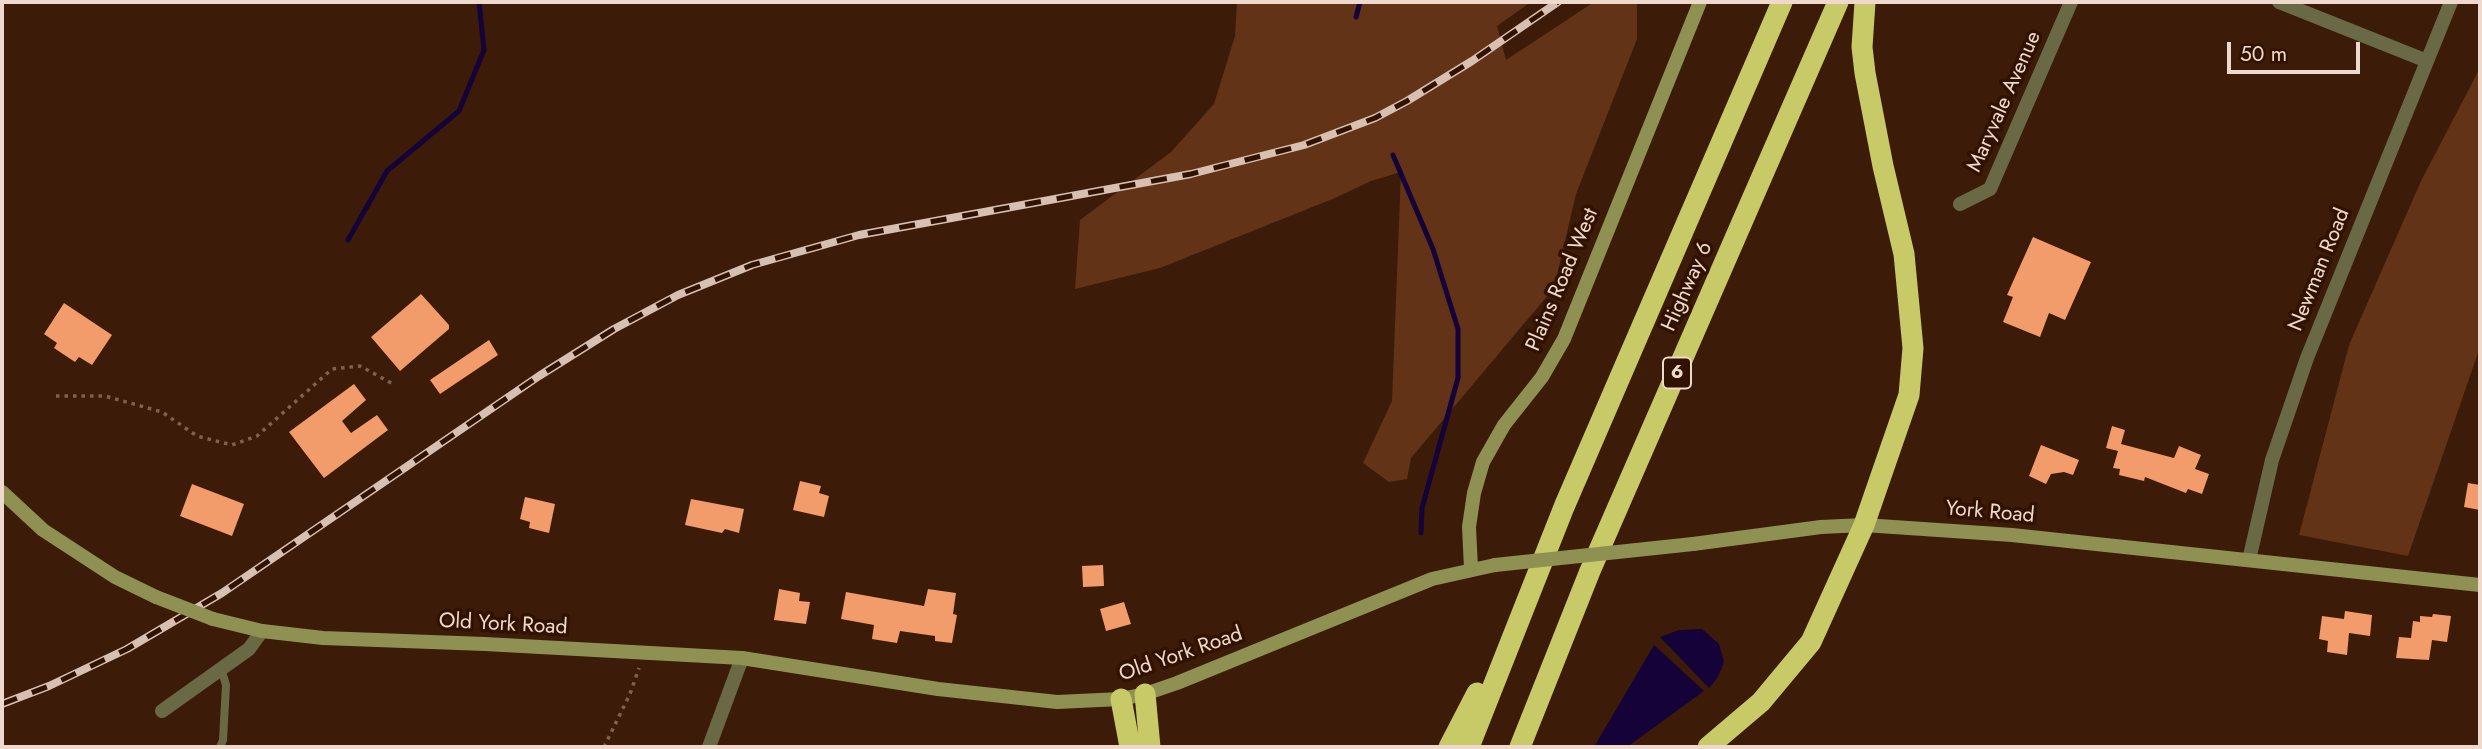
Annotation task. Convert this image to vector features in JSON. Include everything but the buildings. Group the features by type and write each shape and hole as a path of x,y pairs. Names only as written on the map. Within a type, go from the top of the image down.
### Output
{"highway":[{"name":"Highway 6","path":"1469,747 1564,508 1782,2"},
{"name":"Highway 6","path":"1520,747 1590,571 1839,2"},
{"path":"1708,747 1761,702 1811,642 1864,526 1909,395 1913,348 1905,254 1883,166 1865,74 1865,2"},
{"path":"1449,747 1564,508"},
{"path":"1145,694 1150,747"},
{"path":"1121,699 1130,747"}],"main road":[{"name":"Plains Road West","path":"1471,569 1469,527 1483,462 1504,425 1542,377 1563,339 1700,2"},
{"name":"Old York Road","path":"2,492 43,530 115,577 156,597 213,619 262,631 323,638 742,658 938,689 1044,700 1121,699 1145,694 1432,579 1495,565"},
{"name":"York Road","path":"1495,565 1821,527 1864,526 2012,535 2480,585"}],"street":[{"name":"Maryvale Avenue","path":"1960,204 1990,189 2071,2"},
{"path":"2279,2 2427,61"},
{"name":"Newman Road","path":"2249,560 2272,460 2307,358 2451,2"},
{"path":"162,711 248,649 262,631"},
{"path":"709,747 742,658"}],"lane":[{"path":"220,747 223,740 226,685 222,668"}],"path":[{"path":"56,396 105,396 162,412 197,436 232,445 257,436 332,369 360,366 394,385"},
{"path":"604,747 630,694 644,653"}],"shaded area":[{"path":"1237,2 1531,2 1497,26 1506,60 1594,2 1637,2 1637,39 1576,194 1554,288 1411,458 1407,479 1389,482 1363,463 1392,401 1401,172 1371,181 1160,268 1075,289 1080,220 1171,152 1214,104 1235,36"},
{"path":"2480,68 2480,347 2408,556 2299,535 2349,345 2421,181"},
{"path":"1702,629 1719,644 1724,662 1718,677 1709,688 1660,637 1679,630"},
{"path":"1654,645 1704,691 1627,747 1594,747"}],"waterway":[{"path":"348,240 387,171 459,111 484,50 479,2"},
{"path":"1356,17 1360,2"},
{"path":"1393,155 1433,249 1458,329 1458,378 1422,508 1421,533"}],"railway":[{"path":"2,704 49,686 127,649 222,593 539,376 614,329 678,295 752,265 859,235 1191,174 1304,145 1375,118 1407,101 1472,61 1558,2"}]}
